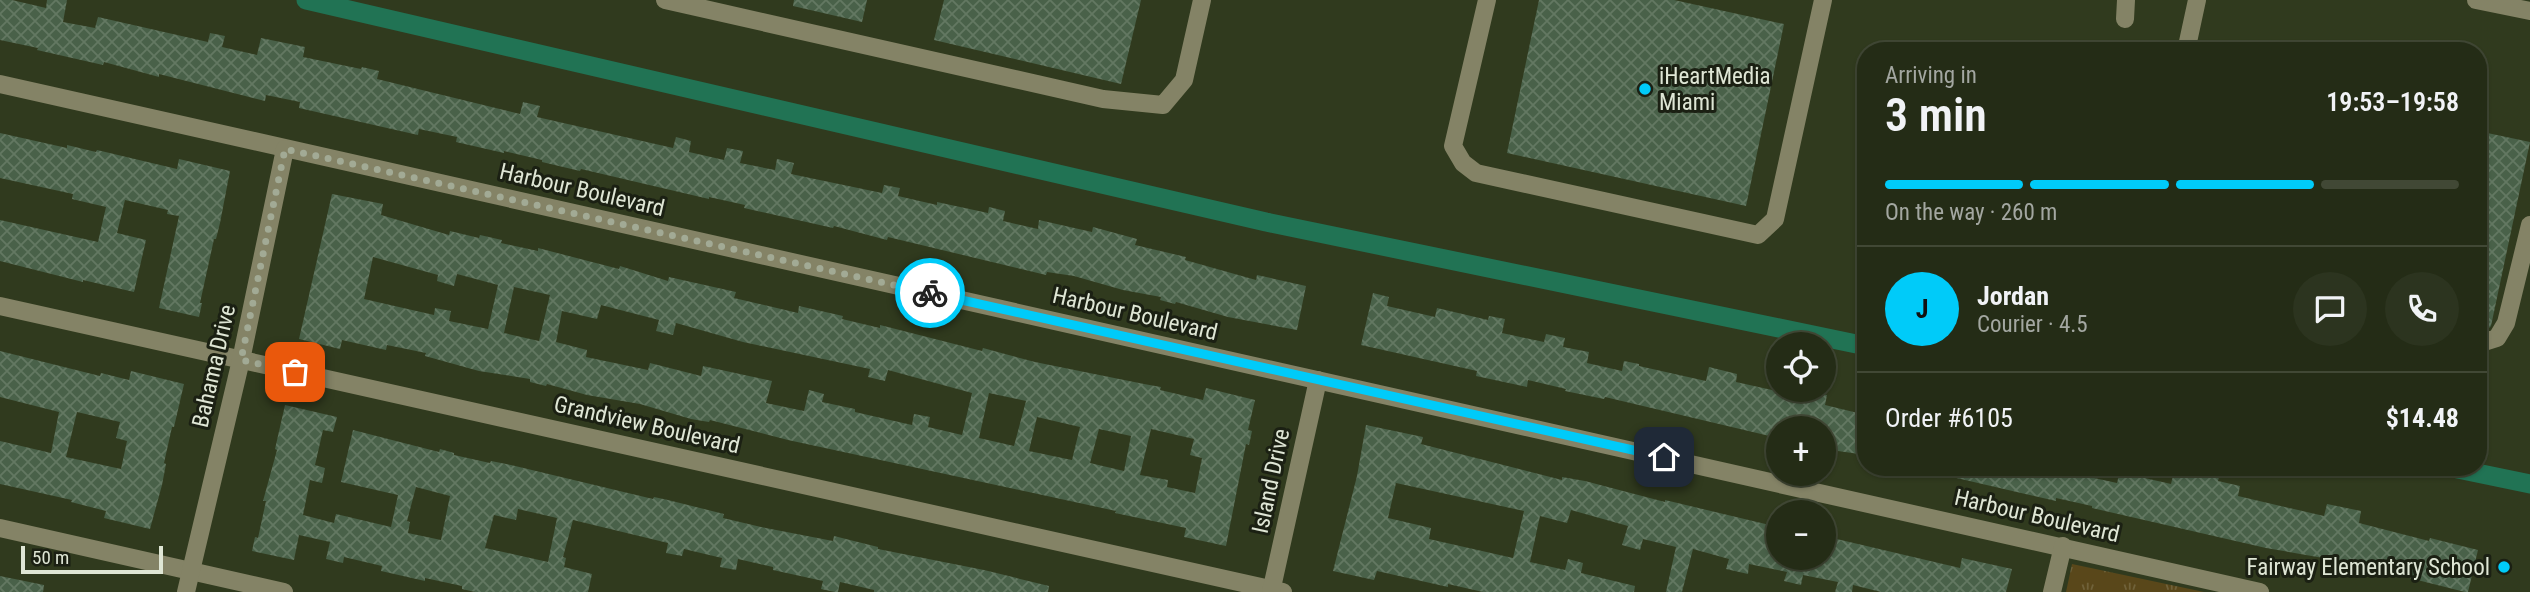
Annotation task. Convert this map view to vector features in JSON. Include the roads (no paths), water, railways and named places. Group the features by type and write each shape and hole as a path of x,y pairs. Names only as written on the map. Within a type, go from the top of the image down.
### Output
{"street":[{"path":"665,0 1103,99 1163,106 1184,80 1202,0"},
{"path":"1487,0 1452,146 1463,163 1476,173 1758,235 1775,219 1823,0"},
{"path":"2126,0 2126,19"},
{"path":"2188,42 2197,0"},
{"path":"2476,0 2530,11"},
{"name":"Harbour Boulevard","path":"0,84 2260,592"},
{"name":"Bahama Drive","path":"186,592 241,360 285,149"},
{"path":"2487,341 2497,338 2506,323 2530,225"},
{"name":"Grandview Boulevard","path":"0,306 1276,591"},
{"name":"Island Drive","path":"1276,591 1318,380"},
{"path":"0,528 284,592"},
{"path":"2052,592 2063,546"}],"waterway":[{"path":"306,0 1266,222 1857,344"},
{"path":"2487,475 2530,484"}],"place":[{"name":"iHeartMedia Miami","path":"1645,89"},
{"name":"Fairway Elementary School","path":"2504,567"}]}
